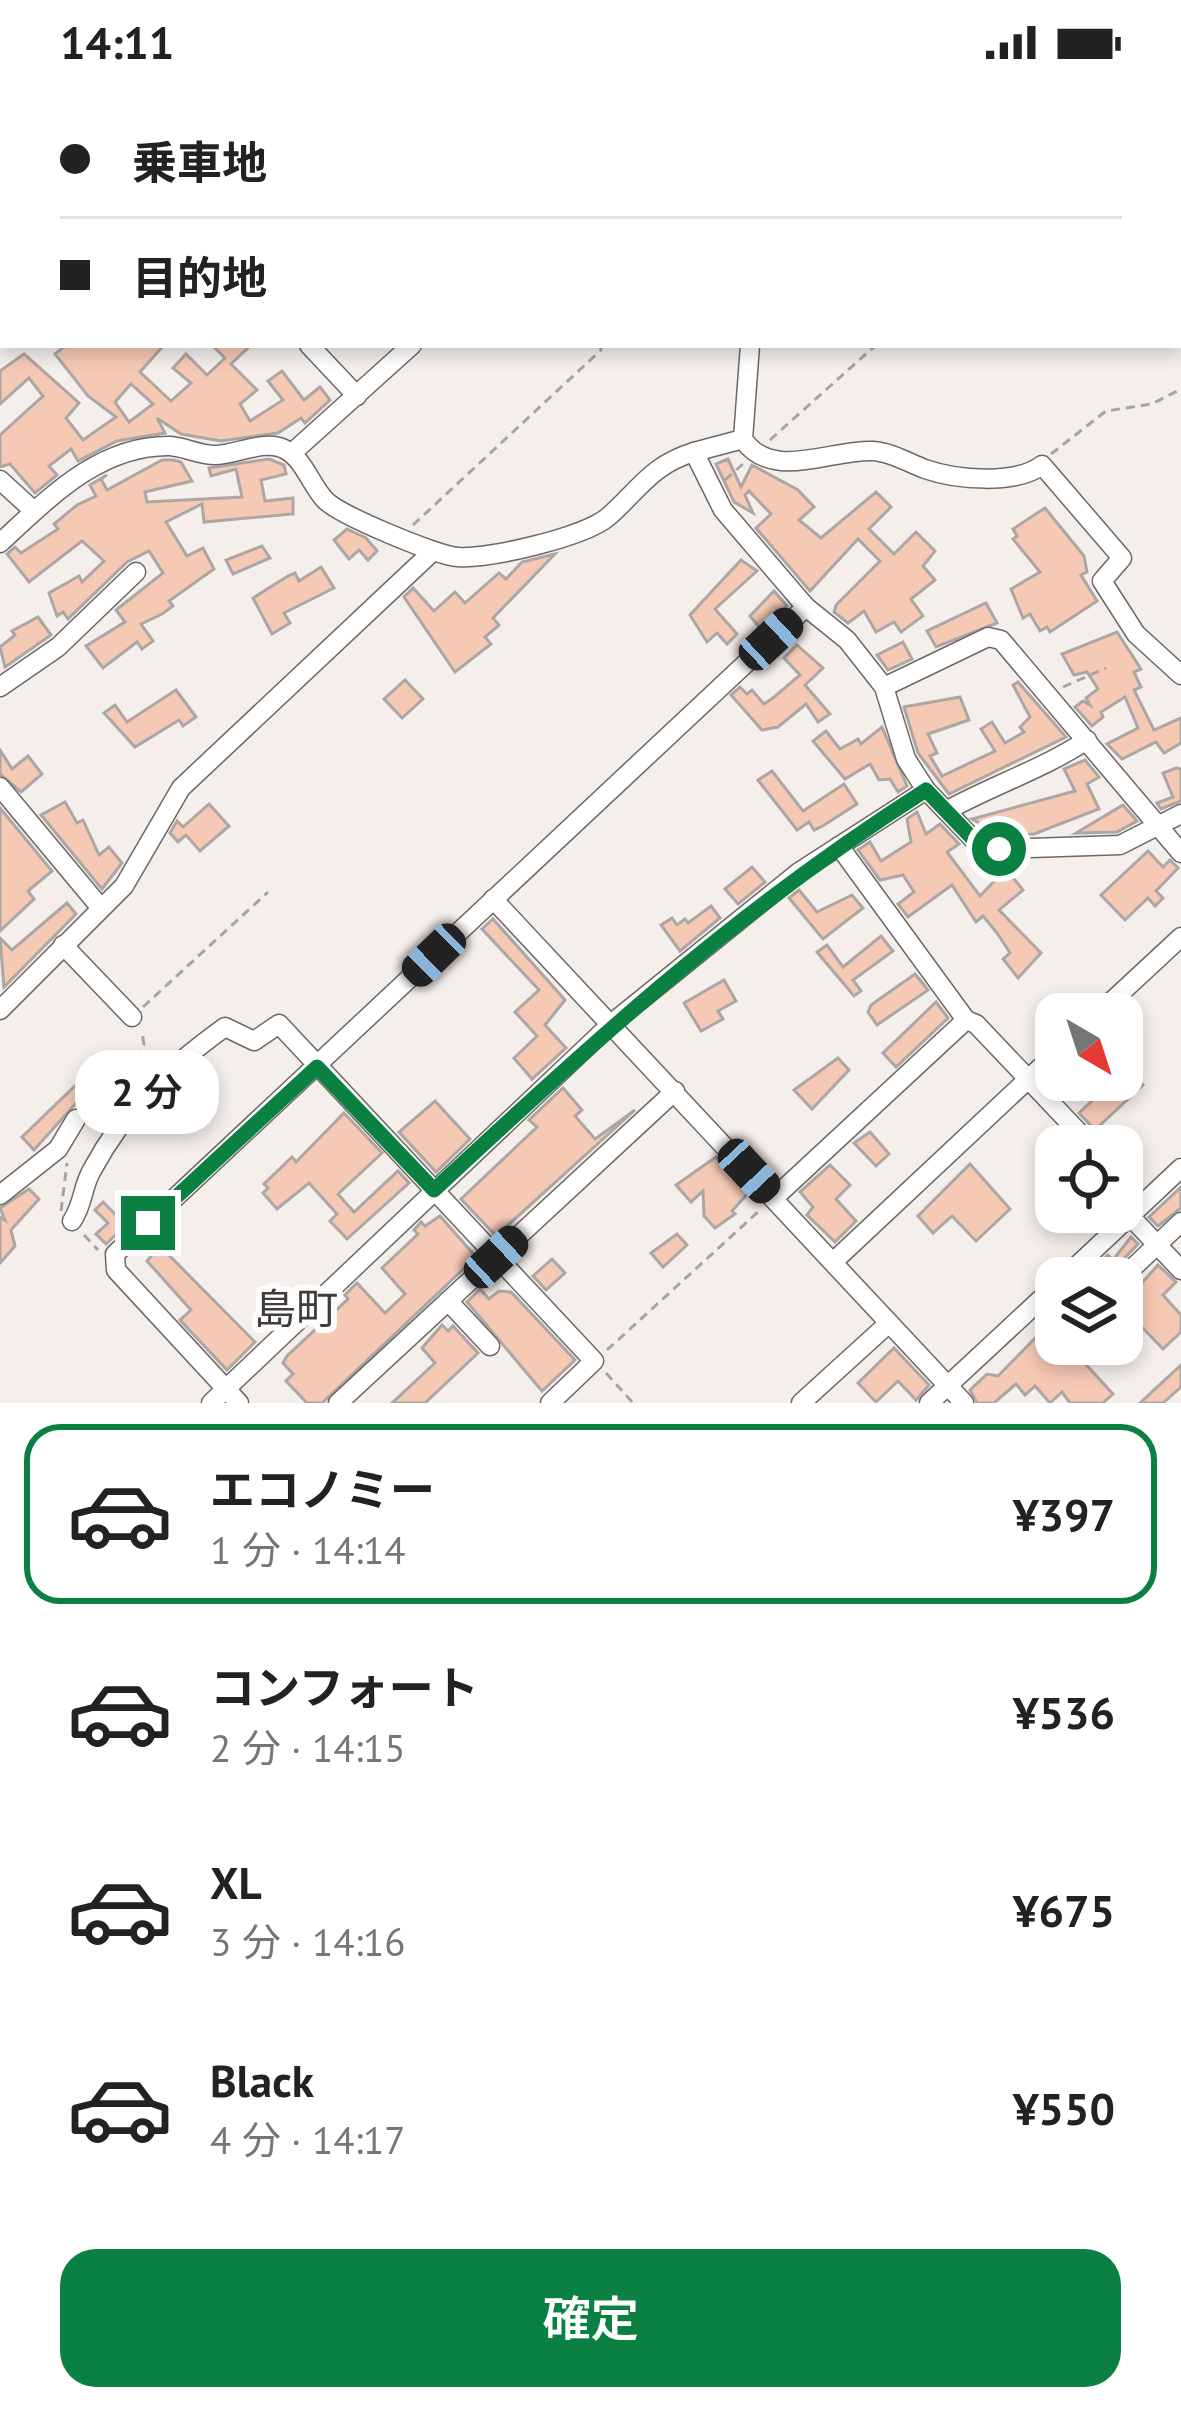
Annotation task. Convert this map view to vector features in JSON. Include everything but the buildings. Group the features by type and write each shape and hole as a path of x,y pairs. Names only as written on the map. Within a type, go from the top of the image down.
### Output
{"street":[{"path":"312,348 357,396"},
{"path":"292,453 409,348"},
{"path":"749,447 750,348"},
{"path":"0,543 106,457 128,449 176,446 217,455 277,446 292,453 326,501 401,538 416,540 431,554 493,554 606,519 643,477 665,461 694,452 749,447 780,462 878,450 931,471 981,477 1028,475 1042,465 1122,557 1102,581 1136,634 1181,675"},
{"path":"694,452 723,510 806,607 847,640 884,687 906,759 926,790 974,840 999,849 1120,845 1181,814"},
{"path":"0,480 34,511"},
{"path":"0,1010 138,867 163,812 182,788 431,554"},
{"path":"0,687 58,647 136,572"},
{"path":"233,1395 113,1263 115,1254 806,607"},
{"path":"884,687 988,638 1001,640 1181,853"},
{"path":"946,811 1009,777 1053,763 1087,740"},
{"path":"0,787 100,907"},
{"path":"212,1403 233,1395 434,1190 611,1024 799,872 926,790"},
{"path":"838,846 966,1021 976,1024 1071,1125"},
{"path":"493,899 964,1403"},
{"path":"1121,993 1181,938"},
{"path":"63,945 132,1017"},
{"path":"774,1198 966,1021"},
{"path":"72,1221 86,1201 88,1178 122,1116 172,1066 225,1027 254,1040 279,1024 594,1361 550,1403"},
{"path":"833,1262 1035,1072"},
{"path":"338,1403 676,1091"},
{"path":"0,1195 58,1149 83,1120"},
{"path":"1143,1204 1181,1168"},
{"path":"1143,1258 1181,1222"},
{"path":"1143,1230 1181,1270"},
{"path":"1086,1257 1112,1233"},
{"path":"448,1301 490,1346"},
{"path":"929,1403 1035,1305"},
{"path":"801,1403 889,1323"}],"path":[{"path":"401,538 601,348"},
{"path":"714,489 749,447 872,348"},
{"path":"1042,465 1106,411 1152,404 1181,389"},
{"path":"1051,694 1106,668"},
{"path":"83,1120 144,1045 145,1036 132,1017 268,892"},
{"path":"68,1156 58,1209 113,1263"},
{"path":"633,1403 594,1361 774,1198"}],"district":[{"name":"島町","path":"296,1309"}],"route":[{"path":"148,1223 317,1067 434,1190 677,968 799,872 926,790 974,840 999,849"}]}
